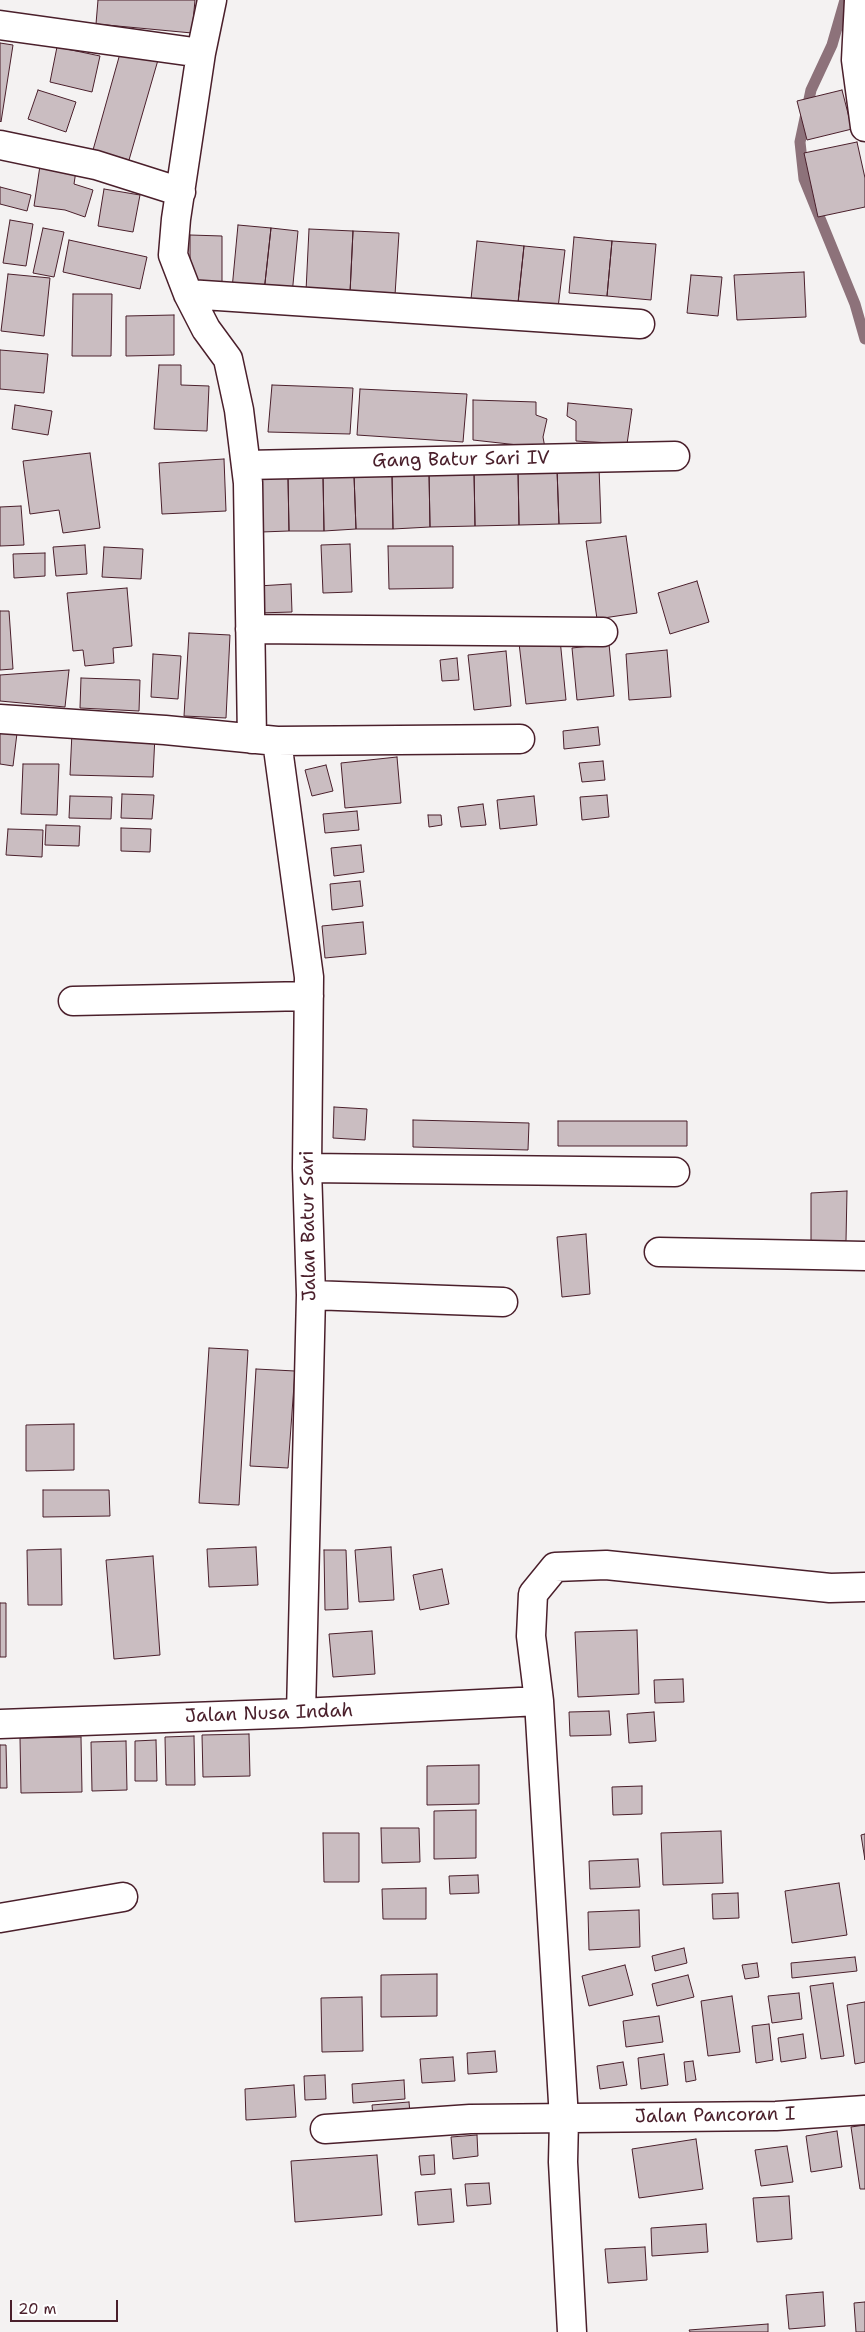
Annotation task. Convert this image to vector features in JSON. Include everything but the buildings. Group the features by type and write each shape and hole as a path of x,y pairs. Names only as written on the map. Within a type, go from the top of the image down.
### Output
{"street":[{"name":"Jalan Batur Sari","path":"212,0 201,53 173,255 188,294 206,330 228,359 239,410 248,483 250,629 264,740 309,977 307,1168 311,1295 301,1714"},
{"path":"859,0 856,60 865,126"},
{"path":"0,26 201,53"},
{"path":"0,145 96,165 181,192"},
{"path":"188,294 640,324"},
{"name":"Gang Batur Sari IV","path":"246,465 675,456"},
{"path":"250,629 603,632"},
{"path":"0,720 166,730 264,740 520,739"},
{"path":"73,1001 309,996"},
{"path":"307,1168 675,1172"},
{"path":"659,1252 865,1256"},
{"path":"311,1295 503,1302"},
{"path":"572,2332 563,2162 564,2119 539,1701 531,1636 533,1594 555,1567 606,1565 830,1588 865,1587"},
{"name":"Jalan Nusa Indah","path":"0,1724 301,1714 539,1701"},
{"path":"0,1918 123,1897"},
{"name":"Jalan Pancoran I","path":"325,2129 470,2119 776,2116 865,2110"}],"waterway":[{"path":"845,0 832,45 811,90 800,142 804,179 855,304 865,339"}]}
